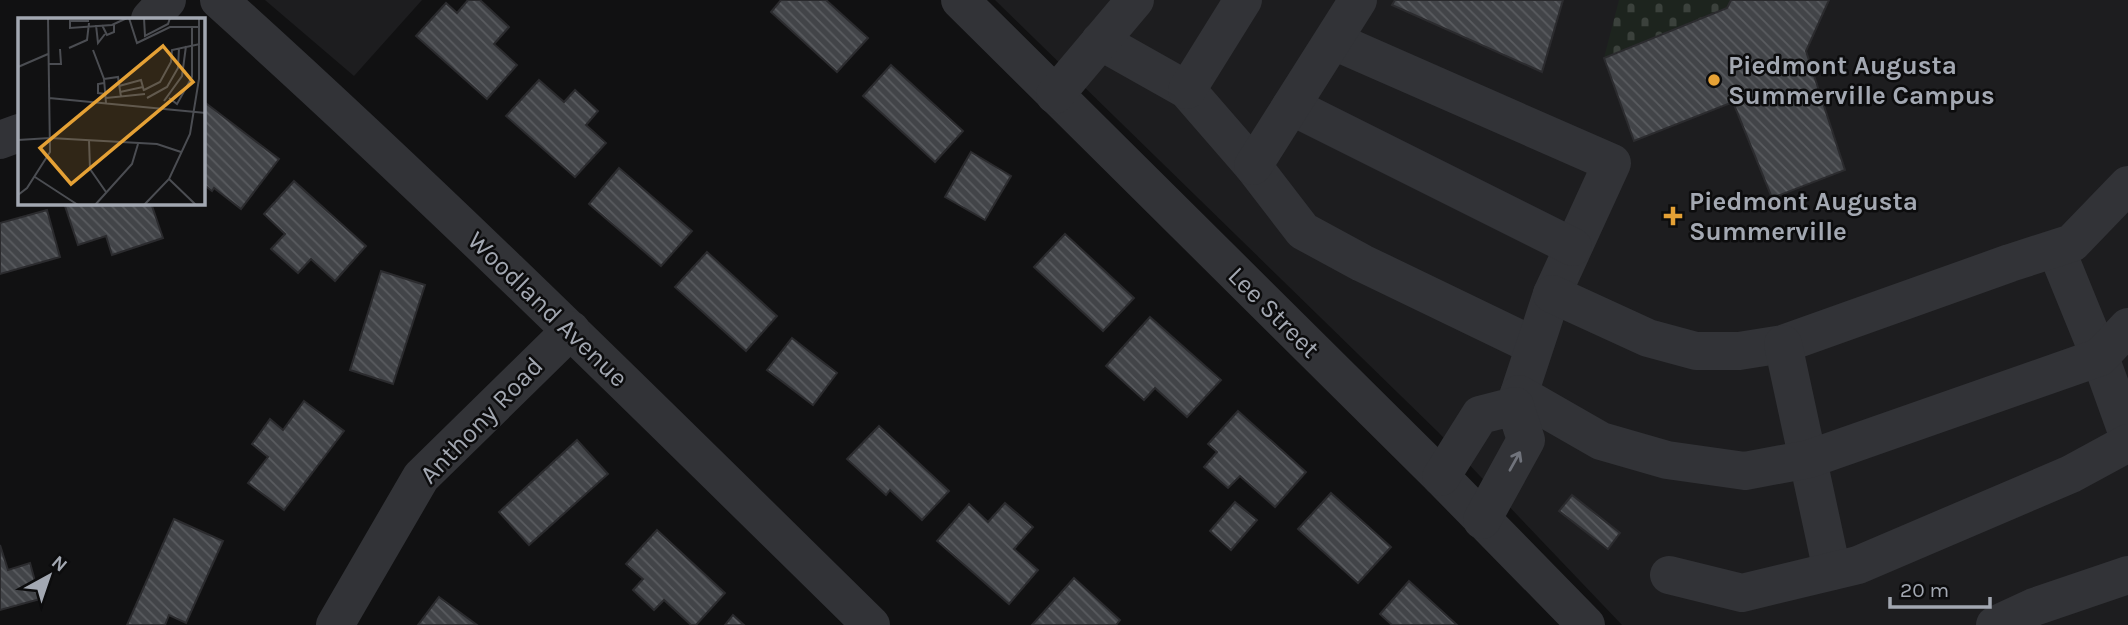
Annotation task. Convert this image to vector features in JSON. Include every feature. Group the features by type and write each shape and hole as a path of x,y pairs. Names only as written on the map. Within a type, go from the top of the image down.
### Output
{"street":[{"path":"151,18 167,0"},
{"name":"Woodland Avenue","path":"219,0 352,120 571,330 871,625"},
{"name":"Lee Street","path":"960,0 1441,477 1586,625"},
{"path":"1186,90 1243,0"},
{"path":"1253,166 1358,0"},
{"path":"1055,95 1131,1"},
{"path":"1100,41 1186,90 1253,166 1303,231 1362,263 1534,346"},
{"path":"1334,41 1612,163 1552,294 1517,400 1526,440 1482,520"},
{"path":"1291,106 1573,247"},
{"path":"0,141 18,133"},
{"path":"1552,294 1648,338 1696,351 1739,351 1783,344 2072,243 2128,185"},
{"path":"2056,249 2128,435"},
{"path":"1441,477 1479,415 1517,400 1601,440 1667,460 1745,471 1809,459 2100,357 2128,327"},
{"name":"Anthony Road","path":"335,625 421,477 571,330"},
{"path":"1783,344 1832,571"},
{"path":"1669,575 1740,609 1832,571 1858,565 2071,474 2128,443"},
{"path":"1995,625 2034,607 2128,576"}],"shaded area":[{"path":"265,0 422,0 354,76"},
{"name":"Piedmont Augusta Summerville","path":"995,0 2128,0 2128,625 1622,625 1439,433"}],"green space":[{"path":"1619,0 1731,0 1727,8 1604,58"}],"building":[{"path":"468,0 480,0 509,27 494,44 517,65 487,99 416,36 446,3 457,13"},
{"path":"781,0 826,0 868,38 837,72 771,12"},
{"path":"1395,0 1563,0 1542,72 1392,5"},
{"name":"Piedmont Augusta Summerville Campus","path":"1731,0 1829,0 1806,51 1845,170 1772,198 1733,102 1634,141 1604,58 1727,8"},
{"path":"891,65 963,131 935,162 863,96"},
{"path":"539,80 564,102 575,90 598,111 586,125 606,143 575,177 506,116"},
{"path":"205,103 279,159 241,209 214,188 212,191 205,186"},
{"path":"971,152 1011,176 985,220 945,197"},
{"path":"619,168 692,231 661,266 589,204"},
{"path":"294,181 366,246 335,281 311,259 298,273 271,249 285,234 264,214"},
{"path":"65,205 152,205 163,238 112,255 106,236 78,245"},
{"path":"47,210 60,257 0,274 0,223"},
{"path":"1065,234 1134,298 1103,331 1034,267"},
{"path":"707,252 777,316 746,351 675,287"},
{"path":"381,271 425,285 393,384 350,370"},
{"path":"1150,317 1221,380 1187,417 1155,388 1144,400 1106,366"},
{"path":"792,338 837,373 813,405 767,370"},
{"path":"304,401 344,431 284,510 248,483 268,457 252,444 270,419 283,430"},
{"path":"1238,411 1306,472 1275,507 1240,476 1228,488 1204,467 1217,452 1208,444"},
{"path":"879,426 949,491 922,520 890,490 886,495 847,459"},
{"path":"577,440 608,474 529,545 499,512"},
{"path":"1331,493 1391,547 1358,583 1298,529"},
{"path":"1572,495 1620,533 1608,549 1559,511"},
{"path":"1235,502 1257,520 1231,550 1210,531"},
{"path":"1005,503 1033,527 1014,549 1038,570 1009,604 937,541 969,504 988,522"},
{"path":"174,519 223,541 186,623 169,615 165,625 127,625"},
{"path":"657,530 725,593 696,625 691,625 664,600 654,610 633,590 643,579 626,564"},
{"path":"0,545 8,570 30,563 40,599 0,610"},
{"path":"1074,578 1120,620 1116,625 1032,625"},
{"path":"1409,581 1457,625 1392,625 1380,614"},
{"path":"439,597 477,625 418,625"},
{"path":"733,615 744,625 725,625"}],"place":[{"name":"Piedmont Augusta Summerville Campus","path":"1714,80"},
{"name":"Piedmont Augusta Summerville","path":"1673,216"}]}
